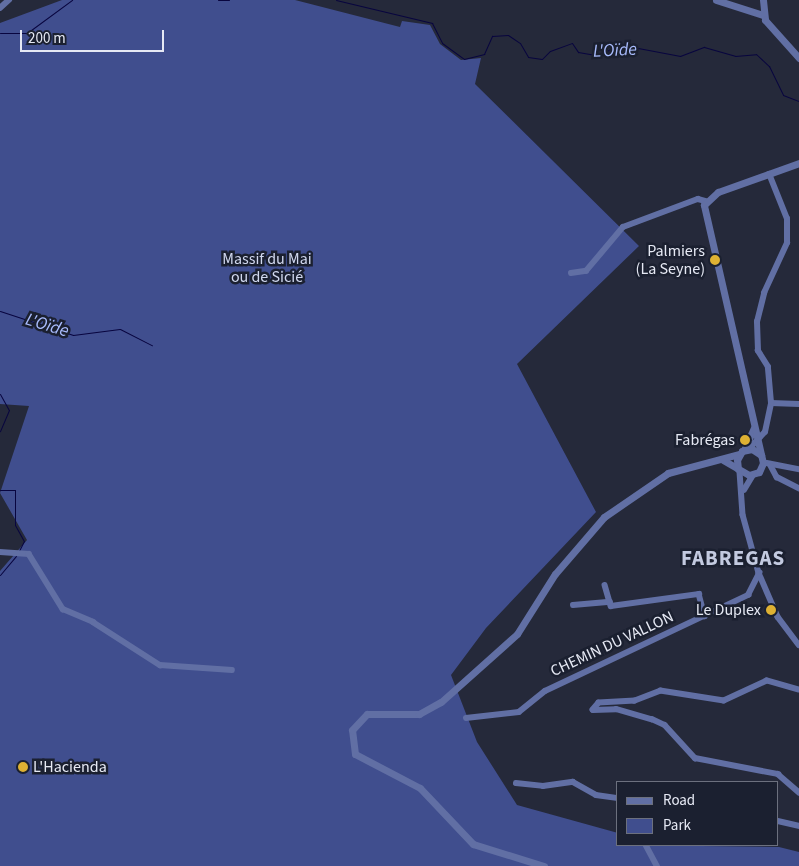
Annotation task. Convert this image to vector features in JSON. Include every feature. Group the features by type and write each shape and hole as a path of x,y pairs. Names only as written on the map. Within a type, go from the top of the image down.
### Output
{"street":[{"path":"0,8 9,0"},
{"path":"716,0 763,15 799,58"},
{"path":"763,0 763,15"},
{"path":"706,201 718,192 799,163"},
{"path":"544,866 473,844 420,788 360,759 351,743 356,724 367,714 419,714 436,706 517,634 556,574 604,517 668,473 723,460 744,451 758,442 771,403 768,367 758,351 757,322 764,293 787,243 787,219 769,174"},
{"path":"572,273 586,271 623,227 698,199 706,201"},
{"path":"706,201 705,221 758,442 765,460 777,478 799,488"},
{"path":"771,403 799,404"},
{"path":"755,424 744,451 739,470 744,490 743,515 759,573 778,617 799,645"},
{"path":"744,451 765,460 799,469"},
{"path":"723,460 739,470 753,475"},
{"path":"744,490 765,460"},
{"path":"0,552 18,552 36,560 64,609 93,622 160,665 232,670"},
{"name":"CHEMIN DU VALLON","path":"466,718 519,712 545,691 748,595 759,573"},
{"path":"606,585 611,606 699,594 705,616"},
{"path":"573,604 610,602"},
{"path":"799,690 767,681 724,701 662,690 635,701 599,703 593,710 616,709 652,719 665,725 695,758 778,774 799,792"},
{"path":"516,783 543,786 573,782 596,795 616,798"},
{"path":"779,821 799,826"},
{"path":"647,846 657,866"}],"green space":[{"name":"Massif du Mai ou de Sicié","path":"62,0 295,0 400,27 402,21 430,25 440,44 461,60 481,58 475,84 639,246 517,364 596,512 486,628 451,675 477,742 517,805 616,832 616,846 779,847 799,852 799,866 0,866 0,571 27,540 0,493 29,406 0,404 0,23"}],"waterway":[{"name":"L'Oïde","path":"0,33 27,33 72,0"},
{"name":"L'Oïde","path":"218,0 229,0"},
{"name":"L'Oïde","path":"336,0 432,23 442,43 464,59 484,54 492,36 508,35 520,43 528,57 542,59 550,51 572,43 578,52 600,56 610,49 638,48 680,56 704,47 735,56 756,54 769,66 783,95 799,101"},
{"name":"L'Oïde","path":"0,311 73,335 120,329 152,345"},
{"name":"L'Oïde","path":"0,394 9,410 0,431"},
{"name":"L'Oïde","path":"0,490 15,490 15,525 24,541 19,551"},
{"name":"L'Oïde","path":"0,575 16,556"}],"place":[{"name":"Palmiers (La Seyne)","path":"715,260"},
{"name":"Fabrégas","path":"745,440"},
{"name":"Le Duplex","path":"771,610"},
{"name":"L'Hacienda","path":"23,767"}],"district":[{"name":"FABREGAS","path":"733,558"}]}
